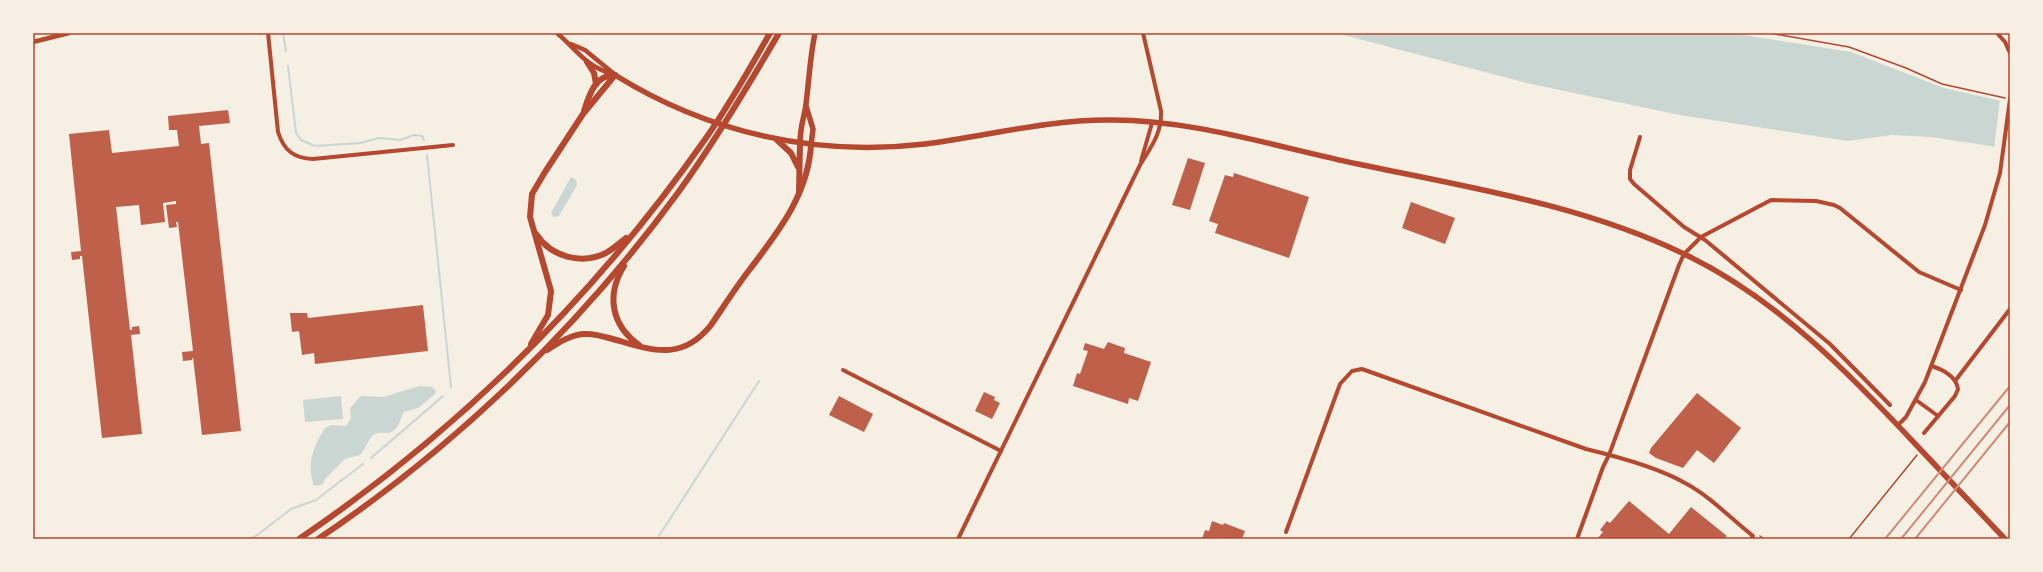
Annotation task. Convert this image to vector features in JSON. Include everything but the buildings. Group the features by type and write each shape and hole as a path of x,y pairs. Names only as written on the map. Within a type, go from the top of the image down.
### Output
{"highway":[{"path":"300,539 379,482 487,391 525,354 584,292 636,231 707,137 770,33"},
{"path":"642,347 620,327 614,310 616,283 619,274 635,249 715,140 779,33"},
{"path":"587,62 594,73 596,84"},
{"path":"583,114 588,99 596,84 604,77 615,75"},
{"path":"525,354 548,315 551,303 549,280 534,232 530,209 534,188 583,114 615,75"},
{"path":"777,140 791,153 799,170"},
{"path":"799,194 800,143"},
{"path":"536,358 557,343 583,334 606,337 659,351 675,350 691,344 705,333 782,225 805,181 810,164 811,145"},
{"path":"534,232 553,251 561,255 579,259 597,256 607,252 636,231"},
{"path":"318,539 420,463 536,358 635,249"}],"main road":[{"path":"800,143 800,128 806,105 810,58 815,33"},
{"path":"615,75 648,94 700,118 777,140 811,145 862,148 888,147 922,144 1036,126 1081,121 1107,120 1152,123 1217,132 1525,200 1605,222 1684,254 1727,278 1773,310 1841,368 1898,426 1921,454 2005,539"},
{"path":"806,105 813,129 811,145"}],"street":[{"path":"33,42 69,33"},
{"path":"268,33 278,132 281,142 293,155 313,159 453,145"},
{"path":"557,33 571,44 585,50 615,75"},
{"path":"958,539 1140,165 1156,139 1161,124 1159,101 1143,33"},
{"path":"1997,33 2010,53"},
{"path":"2001,37 2005,33"},
{"path":"571,44 580,57 587,62 601,71 615,75"},
{"path":"1898,426 1906,417 1916,400 1932,366 1995,196 2002,159 2010,98"},
{"path":"1140,165 1152,123"},
{"path":"1640,137 1630,170 1630,179 1684,227 1701,237 1829,343 1890,405"},
{"path":"1576,539 1684,254 1701,237 1771,200 1785,199 1825,203 1840,208 1919,272 1961,290"},
{"path":"1955,381 2010,309"},
{"path":"1924,433 1955,396 1958,390 1955,381 1944,370 1932,366"},
{"path":"1286,532 1340,384 1352,371 1362,369 1586,449 1609,455 1685,482 1753,536 1751,539"},
{"path":"843,370 1001,451"},
{"path":"1916,400 1938,416"}],"path":[{"path":"1769,33 1849,47 1906,68 1942,84 2010,98"},
{"path":"1849,539 1921,454"},
{"path":"1760,536 1764,539"}],"shaded area":[{"path":"1336,33 1731,33 1851,52 1944,88 2010,103 2010,149 1931,137 1892,135 1848,141 1680,115 1531,84"},
{"path":"571,177 576,180 577,185 559,216 554,217 551,213"},
{"path":"420,386 432,387 436,391 435,394 418,408 404,412 399,424 393,431 374,434 360,455 345,459 325,479 323,484 314,486 311,470 312,456 325,428 332,425 346,426 351,418 350,408 361,396 383,397"},
{"path":"341,396 343,419 305,422 303,400"}],"pier":[{"path":"2000,99 2010,101 2010,151 1994,149"}],"waterway":[{"path":"283,33 286,51"},
{"path":"288,66 296,133 301,140 315,146 360,143 379,138 400,140 414,135 422,136 424,140"},
{"path":"427,155 451,387"},
{"path":"657,539 759,381"},
{"path":"371,458 443,396"},
{"path":"247,539 256,536 291,509 316,500 363,464"}],"railway":[{"path":"1885,539 2010,386"},
{"path":"1901,539 2010,405"},
{"path":"1915,539 2010,422"}]}
